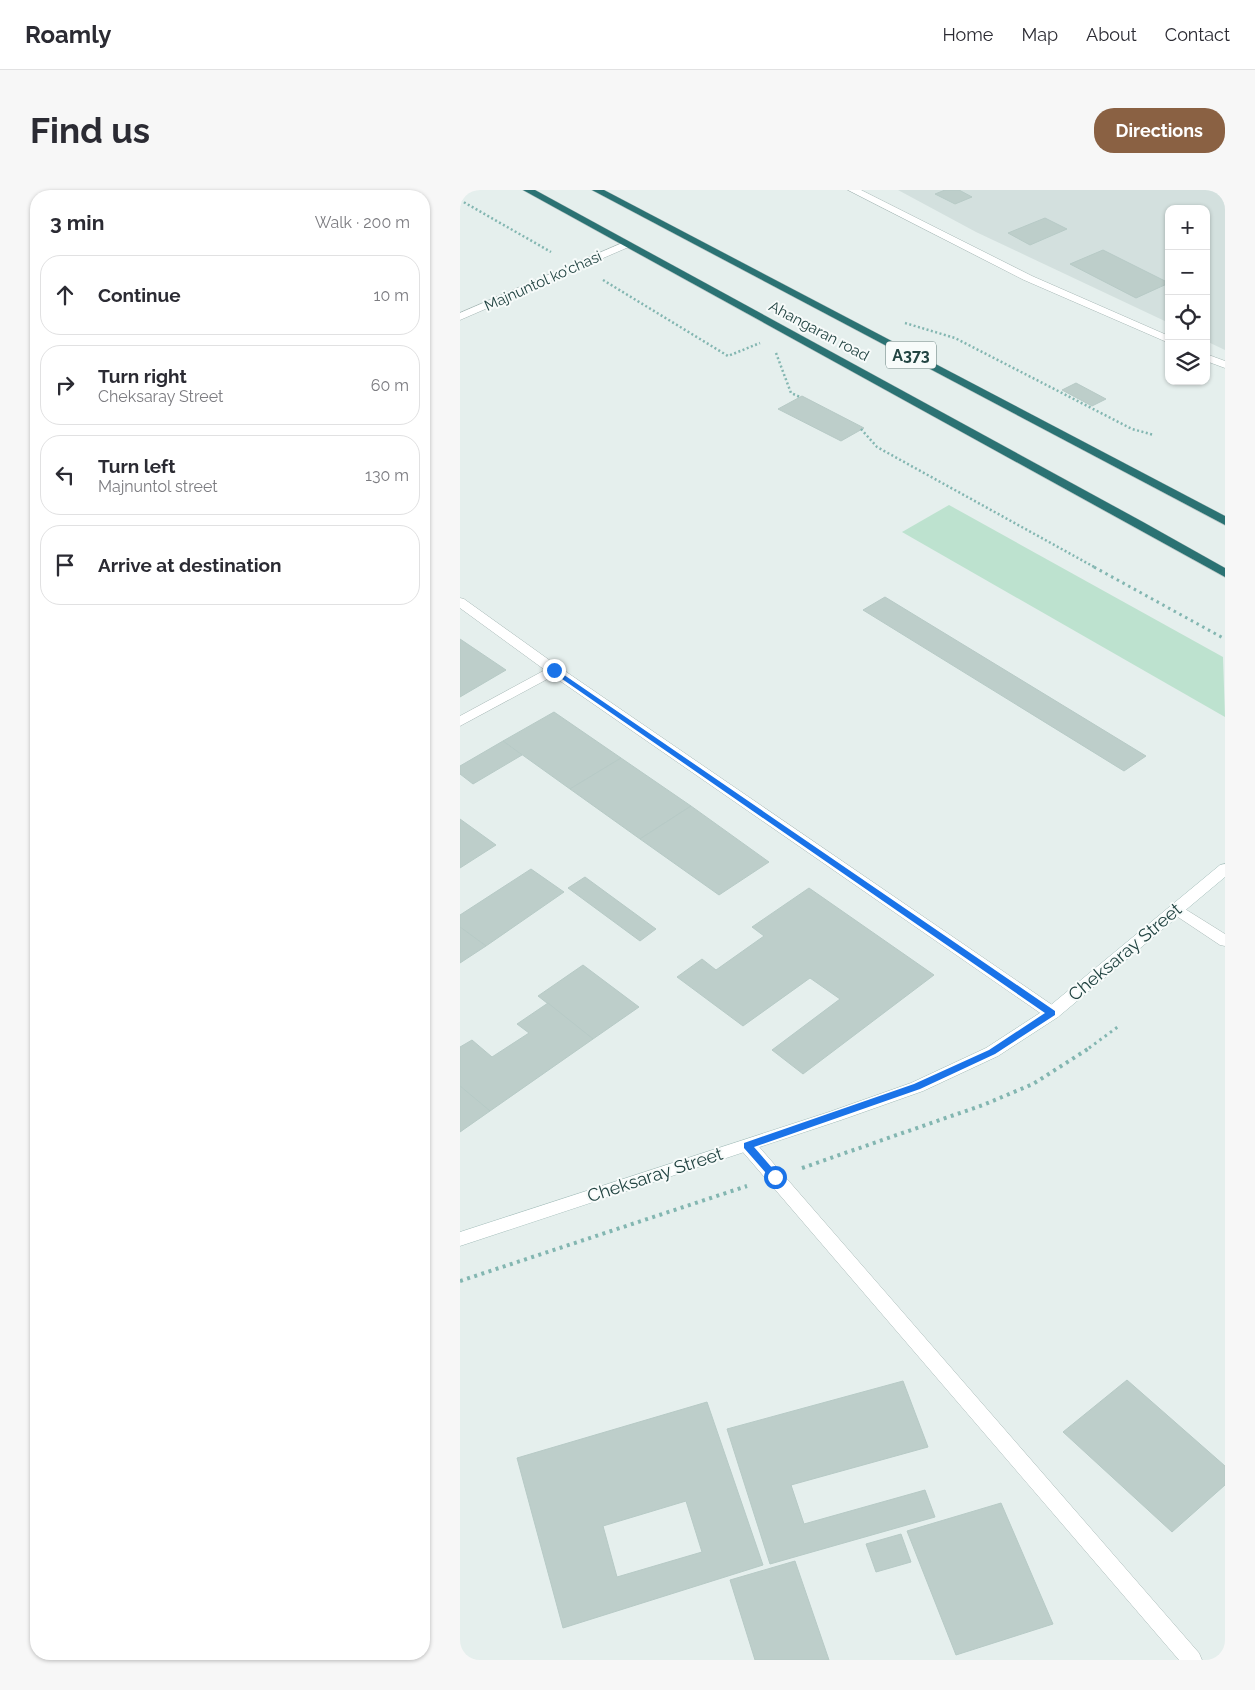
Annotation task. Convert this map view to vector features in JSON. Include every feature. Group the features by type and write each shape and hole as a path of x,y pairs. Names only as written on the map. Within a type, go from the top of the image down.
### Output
{"highway":[{"name":"Ahangaran road","path":"528,190 785,332 959,425 1225,573"},
{"name":"Ahangaran road","path":"597,190 1225,521"}],"street":[{"path":"853,190 1028,278 1165,338"},
{"name":"Majnuntol ko'chasi","path":"460,317 626,244"},
{"path":"1210,359 1225,365"},
{"path":"460,602 554,670 1052,1013"},
{"path":"460,722 554,670"},
{"name":"Cheksaray Street","path":"460,1239 748,1146 917,1087 992,1052 1052,1013 1225,869"},
{"path":"1177,908 1225,941"},
{"path":"748,1146 1192,1660"}],"path":[{"path":"460,200 556,255"},
{"path":"600,278 728,356 764,341"},
{"path":"900,322 955,338 1132,429 1154,435"},
{"path":"770,348 776,354 791,392 800,397"},
{"path":"861,429 877,447 1225,639"}],"shaded area":[{"path":"898,190 1225,190 1225,350 1210,343 1210,205 1165,205 1165,321 976,232"}],"green space":[{"path":"949,505 1223,657 1225,717 902,532"}],"building":[{"path":"945,190 959,190 972,197 955,204 935,194"},
{"path":"1045,218 1067,229 1030,245 1008,233"},
{"path":"1103,250 1165,281 1165,285 1136,298 1070,264"},
{"path":"1076,383 1106,399 1092,406 1062,390"},
{"path":"802,396 864,428 841,441 778,409"},
{"path":"885,597 1146,756 1124,771 863,610"},
{"path":"460,639 506,670 460,697"},
{"path":"554,712 621,758 570,789 503,741"},
{"path":"503,741 522,755 473,784 460,774 460,766"},
{"path":"621,758 691,806 640,839 570,789"},
{"path":"691,806 769,862 719,895 640,839"},
{"path":"460,819 496,845 460,868"},
{"path":"531,869 564,892 486,946 460,927 460,915"},
{"path":"585,877 656,929 640,941 568,888"},
{"path":"809,888 934,975 803,1074 772,1050 840,999 810,978 743,1026 677,977 702,959 716,970 764,936 752,927"},
{"path":"460,927 486,946 460,963"},
{"path":"583,965 639,1007 593,1039 538,996"},
{"path":"548,1003 593,1039 490,1111 460,1086 460,1047 472,1040 492,1057 529,1033 517,1024"},
{"path":"460,1086 490,1111 460,1132"},
{"path":"1127,1380 1225,1466 1225,1485 1172,1532 1063,1432"},
{"path":"903,1381 928,1447 791,1485 804,1524 925,1490 935,1517 770,1564 727,1429"},
{"path":"707,1402 763,1565 563,1628 517,1458","holes":["686,1501 702,1552 617,1577 603,1526"]},
{"path":"1001,1503 1053,1624 956,1655 907,1531"},
{"path":"901,1534 911,1562 876,1572 866,1544"},
{"path":"795,1561 829,1660 755,1660 730,1580"}],"route":[{"path":"554,670 1052,1013 992,1052 917,1087 748,1146 775,1177"}]}
